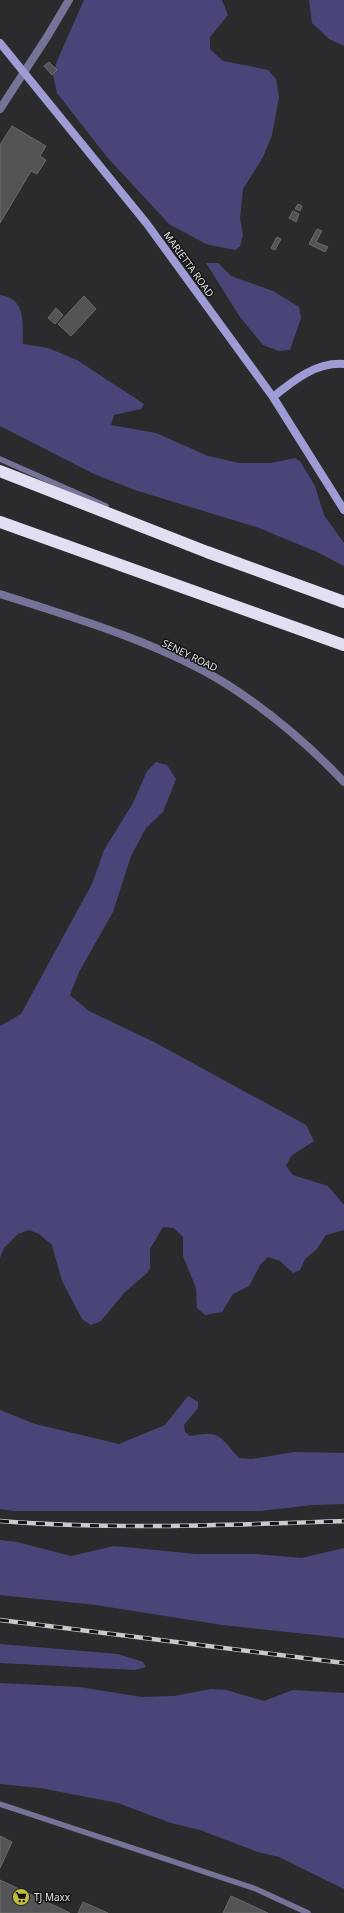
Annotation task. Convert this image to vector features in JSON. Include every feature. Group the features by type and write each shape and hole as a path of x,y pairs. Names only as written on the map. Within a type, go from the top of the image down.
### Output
{"highway":[{"path":"0,471 206,552 344,602"},
{"path":"0,522 344,645"}],"street":[{"path":"0,108 44,43 69,0"},
{"name":"MARIETTA ROAD","path":"0,43 147,224 274,397 344,510"},
{"path":"274,397 295,379 309,371 325,366 344,364"},
{"name":"SENEY ROAD","path":"0,594 92,624 138,642 184,662 227,685 273,717 317,753 344,782"}],"lane":[{"path":"0,459 206,552"},
{"path":"0,1804 256,1889 308,1913"}],"shaded area":[{"path":"84,0 222,0 228,15 210,37 210,49 223,61 268,70 276,79 279,97 272,135 263,157 243,189 240,218 243,235 240,246 235,250 206,244 169,224 107,157 57,93 53,75 57,61"},
{"path":"309,0 344,0 344,46 329,39 312,23"},
{"path":"206,263 218,263 231,276 273,291 299,307 301,318 290,350 279,351 263,345 240,317"},
{"path":"0,295 9,297 15,301 19,307 22,320 23,344 48,348 77,360 144,404 141,409 114,415 111,425 156,433 208,456 239,463 271,463 295,458 300,461 315,486 324,515 344,543 344,566 317,552 259,528 135,490 94,474 0,426"},
{"path":"156,762 167,765 176,779 163,812 146,828 131,856 113,912 79,972 70,995 89,1011 154,1042 306,1125 314,1141 291,1156 286,1166 293,1175 328,1186 344,1205 344,1230 326,1235 317,1249 305,1259 300,1270 293,1273 280,1261 268,1257 260,1265 249,1286 233,1294 222,1312 205,1315 197,1308 196,1288 183,1256 183,1237 174,1228 163,1227 150,1249 150,1268 147,1273 124,1293 101,1321 91,1325 82,1319 62,1281 52,1245 39,1234 29,1230 18,1234 4,1248 0,1258 0,1026 21,1014 93,882 104,850 133,803 147,771"},
{"path":"188,1396 198,1402 198,1408 184,1425 185,1432 190,1436 208,1434 219,1437 239,1458 252,1459 294,1452 344,1453 344,1504 312,1505 260,1511 14,1511 0,1509 0,1410 35,1424 119,1444 165,1425"},
{"path":"0,1540 17,1542 71,1556 114,1546 196,1554 255,1554 302,1558 344,1548 344,1638 222,1625 96,1605 0,1595"},
{"path":"0,1644 118,1654 143,1662 146,1667 135,1670 0,1663"},
{"path":"0,1683 79,1687 142,1697 174,1696 211,1689 226,1690 264,1701 293,1690 344,1693 344,1889 279,1857 258,1852 200,1830 171,1823 118,1803 40,1788 0,1784"}],"building":[{"path":"49,62 57,70 52,75 44,66"},
{"path":"12,126 46,146 40,156 46,160 37,174 31,171 0,223 0,145"},
{"path":"298,204 302,206 300,211 295,209"},
{"path":"293,211 299,214 296,222 289,218"},
{"path":"317,229 322,231 316,242 328,247 325,252 309,244"},
{"path":"277,237 281,239 275,250 271,248"},
{"path":"84,296 96,309 71,336 58,324"},
{"path":"56,308 63,315 55,324 48,318"},
{"path":"0,1836 12,1842 0,1868"},
{"path":"0,1880 70,1913 0,1913"},
{"path":"231,1896 268,1913 223,1913"},
{"path":"83,1902 108,1913 78,1913"}],"railway":[{"path":"0,1521 43,1524 129,1526 344,1521"},
{"path":"0,1620 344,1663"}],"place":[{"name":"TJ Maxx","path":"21,1897"}]}
